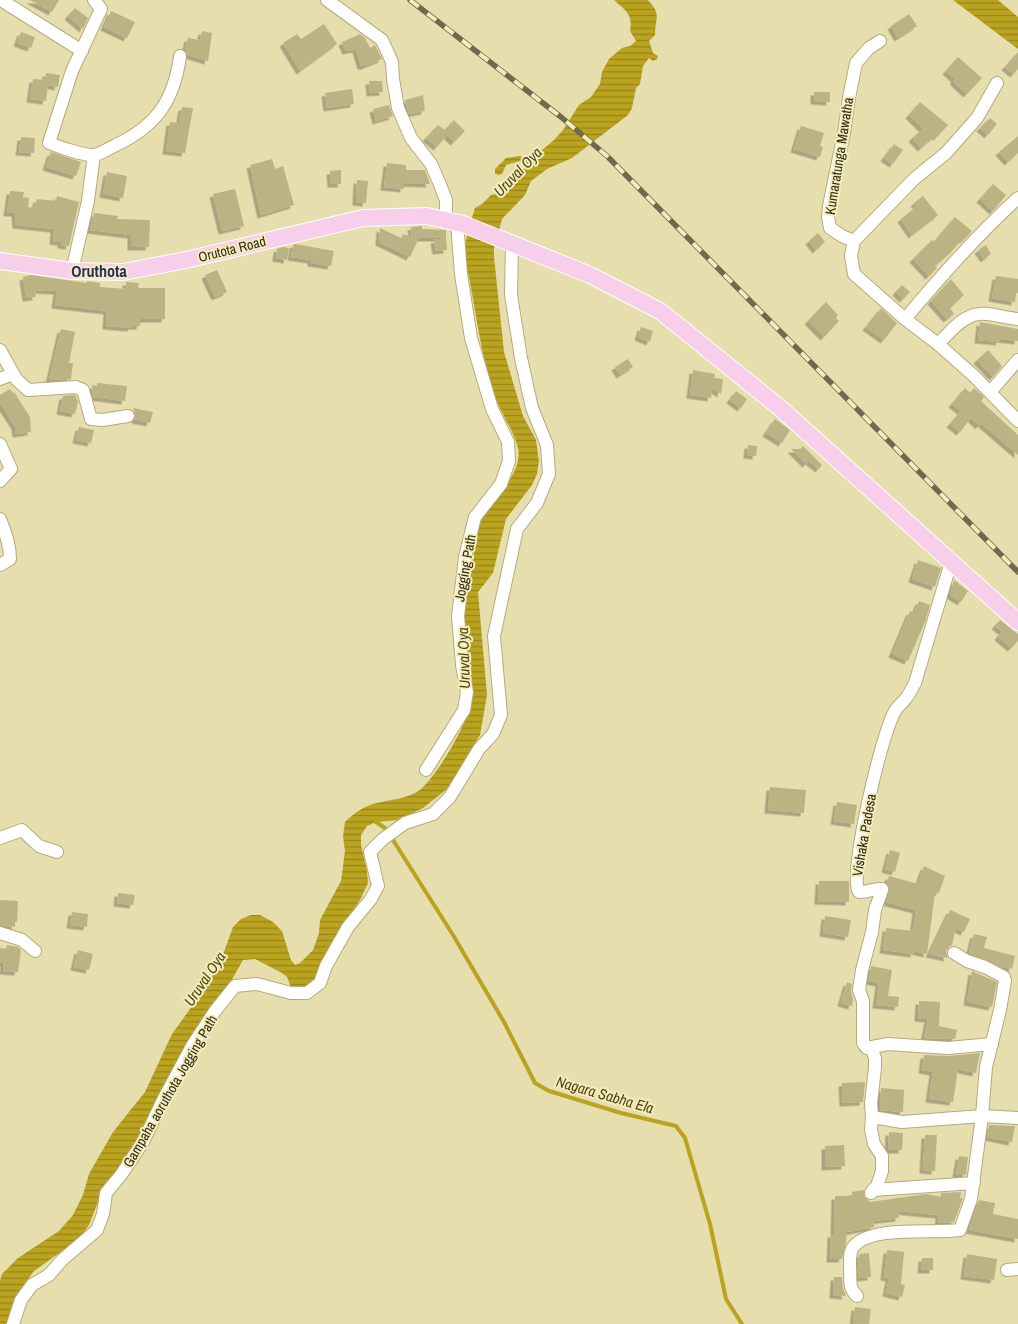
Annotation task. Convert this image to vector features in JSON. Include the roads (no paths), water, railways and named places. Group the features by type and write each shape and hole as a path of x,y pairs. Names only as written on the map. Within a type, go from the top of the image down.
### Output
{"main road":[{"name":"Orutota Road","path":"0,261 72,271 123,272 152,268 363,218 408,215 455,222 590,275 660,311 779,407 1018,622"}],"street":[{"path":"1,0 82,51"},
{"path":"94,0 101,9 72,71 50,143 94,155 125,140 149,125 167,103 178,71 180,56"},
{"name":"Jogging Path","path":"327,0 382,40 392,62 398,108 411,138 431,164 455,222 471,338 492,409 508,442 509,461 501,484 475,517 465,556 458,616 462,665 467,692 464,710 426,770"},
{"name":"Kumaratunga Mawatha","path":"854,241 830,228 828,217 856,63 869,48 880,41"},
{"path":"997,83 977,118 946,153 914,179 854,241 851,256 854,274 905,319 938,344 1018,421"},
{"path":"72,271 88,201 94,155"},
{"path":"905,319 923,296 978,237 1018,198"},
{"name":"Gampaha aoruthota Jogging Path","path":"13,1324 21,1300 32,1285 49,1275 62,1260 97,1230 103,1214 106,1193 121,1175 143,1142 192,1046 214,1011 234,986 257,984 291,993 307,993 320,983 326,966 348,927 371,899 378,886 370,852 394,831 411,820 433,814 450,798 479,748 493,734 501,715 494,636 517,529 537,503 549,474 547,445 532,408 520,349 511,295 508,242"},
{"path":"938,344 962,321 974,314 985,313 1018,319"},
{"path":"0,350 13,374 28,390 76,387 83,390 91,419 102,420 128,416"},
{"path":"990,392 1018,360"},
{"path":"0,379 13,374"},
{"path":"0,444 11,469 0,481"},
{"path":"0,519 8,538 10,550 10,559 0,565"},
{"name":"Vishaka Padesa","path":"951,562 915,683 908,696 895,711 876,768 859,847 856,872 857,889 862,893 875,888 882,888 875,910 859,990 863,1001 863,1043 872,1050 875,1058 871,1103 872,1139 882,1156 882,1171 872,1192 974,1183"},
{"path":"0,838 22,830 39,846 57,852"},
{"path":"0,933 22,940 35,951"},
{"path":"857,1296 850,1287 849,1259 853,1247 864,1238 878,1234 960,1230 965,1220 974,1183 986,1067 1005,981 1004,978 985,967 967,961 954,953"},
{"path":"868,1048 888,1044 948,1048 992,1044"},
{"path":"872,1117 902,1122 982,1116 1018,1118"}],"waterway":[{"name":"Nagara Sabha Ela","path":"376,822 385,828 453,935 504,1022 535,1083 549,1091 621,1113 676,1126 685,1138 710,1224 726,1299 742,1324"}],"railway":[{"path":"410,0 561,117 607,156 1018,572"}],"district":[{"name":"Oruthota","path":"99,271"}],"water label":[{"name":"Uruval Oya","path":"518,172"},
{"name":"Uruval Oya","path":"464,658"},
{"name":"Uruval Oya","path":"205,979"}]}
